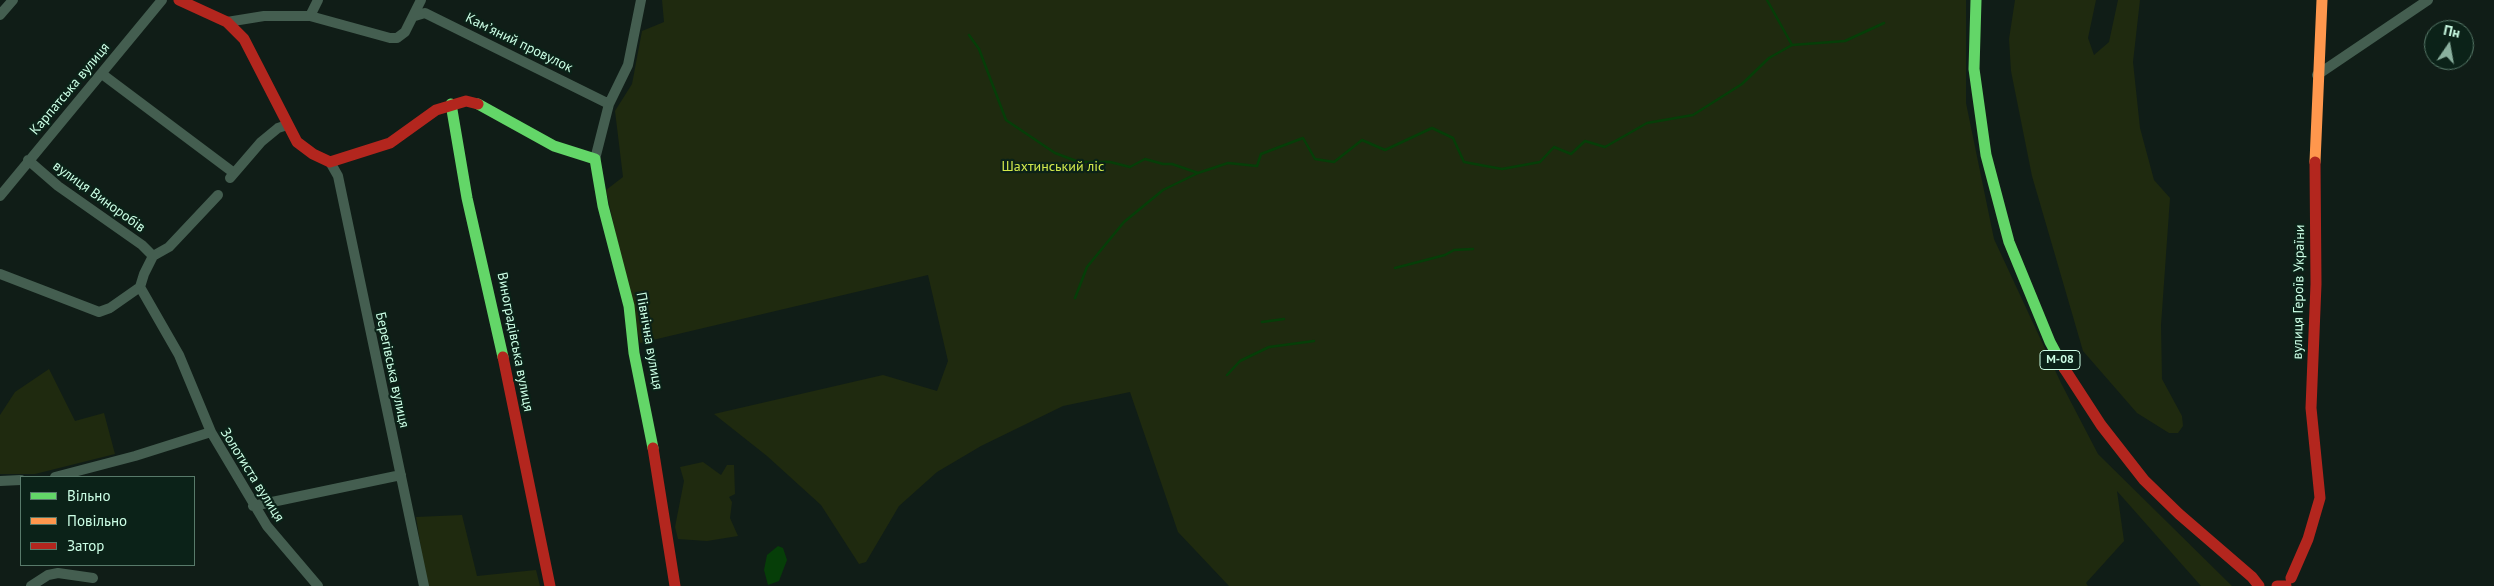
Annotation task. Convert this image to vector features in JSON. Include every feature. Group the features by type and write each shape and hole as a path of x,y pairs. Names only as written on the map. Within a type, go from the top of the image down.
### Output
{"main road":[{"path":"179,0 227,22 244,39 297,142 313,154 330,162 390,143 436,110 466,101 474,102 554,146 595,159"},
{"name":"М-08","path":"1976,0 1974,69 1986,155 2009,242 2050,342 2070,379 2101,425 2144,480 2179,514 2252,577"},
{"name":"вулиця Героїв України","path":"2290,584 2311,533 2320,498 2311,408 2316,284 2314,161 2322,0"},
{"name":"Виноградівська вулиця","path":"451,104 467,198 497,325 550,586"},
{"name":"Північна вулиця","path":"595,159 603,206 629,306 634,353 653,449 675,586"},
{"path":"2252,577 2259,586"},
{"path":"2252,577 2270,586"},
{"path":"2277,586 2290,584"}],"street":[{"path":"0,15 13,0"},
{"name":"Карпатська вулиця","path":"0,196 162,0"},
{"path":"310,16 318,0"},
{"path":"227,22 264,16 310,16 390,38 402,36 415,16 421,0"},
{"name":"Північна вулиця","path":"595,159 609,104 628,65 641,0"},
{"path":"2317,75 2428,0"},
{"name":"Камʼяний провулок","path":"415,16 425,13 609,104"},
{"path":"102,74 232,176 265,138 278,128 287,125"},
{"name":"вулиця Виноробів","path":"28,160 58,186 142,245 153,256"},
{"name":"Берегівська вулиця","path":"330,162 338,176 424,586"},
{"path":"0,274 99,312 110,308 140,287 153,256 168,247 218,195"},
{"path":"140,287 179,355 211,432"},
{"name":"Золотиста вулиця","path":"59,476 135,456 211,432 253,506 267,526 318,586"},
{"path":"253,506 401,475"},
{"path":"0,481 20,480"},
{"path":"31,586 48,575 58,573 93,578"}],"green space":[{"name":"Шахтинський ліс","path":"662,0 1966,0 1966,103 1994,239 2061,383 2098,454 2232,586 2201,586 2117,491 2124,541 2086,583 2088,586 1229,586 1178,532 1130,392 1063,406 981,446 937,472 899,506 866,562 859,564 821,505 767,456 714,414 883,375 937,391 948,361 928,275 640,343 606,190 623,177 615,111 632,84 642,31 664,22"},
{"path":"2015,0 2096,0 2088,38 2094,55 2109,42 2118,0 2140,0 2133,62 2140,128 2154,180 2170,198 2161,325 2162,379 2182,416 2183,426 2178,433 2169,433 2137,413 2083,351 2032,176 2011,71 2009,39"},
{"path":"49,369 75,421 104,413 115,454 35,474 0,474 0,415 15,392"},
{"path":"703,462 721,475 727,465 734,465 735,494 729,497 732,502 730,518 738,536 707,541 678,539 675,527 684,481 680,467"},
{"path":"462,515 477,576 536,570 540,586 427,586 416,517"}],"shaded area":[{"path":"778,546 783,548 787,560 779,581 768,585 764,570 767,555"}],"waterway":[{"path":"1767,0 1792,45"},
{"path":"969,35 979,49 1006,120 1055,153 1079,162 1110,162 1130,167 1145,159 1163,164 1172,164 1198,173 1228,163 1257,166 1261,154 1303,138 1315,159 1334,162 1362,140 1385,150 1432,128 1453,138 1464,162 1502,169 1540,162 1554,147 1571,154 1585,141 1605,147 1647,123 1693,115 1742,84 1769,58 1792,45 1845,41 1884,23"},
{"path":"1075,298 1087,267 1124,222 1163,190 1198,173"},
{"path":"1395,268 1445,255 1454,250 1473,249"},
{"path":"1262,322 1284,319"},
{"path":"1227,375 1240,361 1269,347 1314,341"}],"traffic: fast":[{"path":"1976,0 1974,69 1986,155 2009,242 2050,342 2064,368"},
{"path":"451,104 467,198 503,357"},
{"path":"478,104 554,146 595,159 603,206 629,306 634,353 653,448"}],"traffic: slow":[{"path":"2315,162 2322,0"}],"traffic: jam":[{"path":"179,0 227,22 244,39 297,142 313,154 330,162 390,143 436,110 466,101 478,104"},
{"path":"2291,578 2308,539 2320,498 2311,408 2316,284 2315,162"},
{"path":"503,357 550,586"},
{"path":"2064,368 2101,425 2144,480 2179,514 2252,577 2259,586"},
{"path":"653,448 675,586"},
{"path":"2277,586 2286,586"}]}
